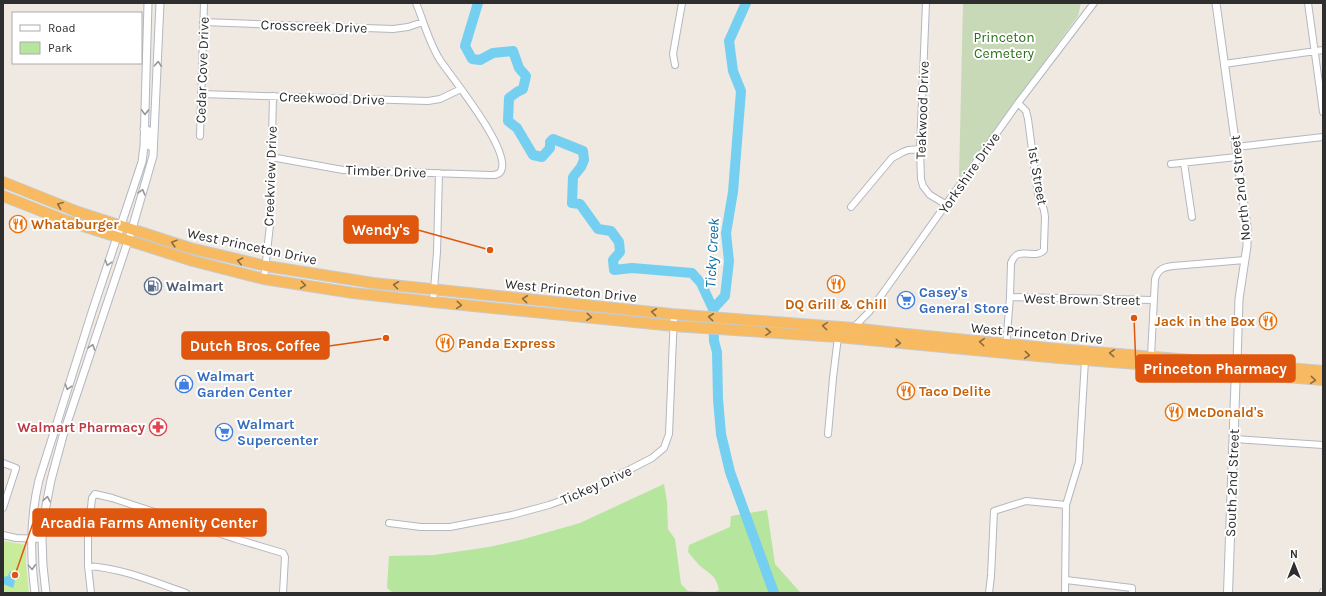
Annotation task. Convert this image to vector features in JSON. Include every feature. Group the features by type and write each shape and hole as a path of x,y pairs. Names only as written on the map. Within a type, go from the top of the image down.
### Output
{"highway":[{"name":"West Princeton Drive","path":"3,182 78,212 190,248 266,266 373,283 674,314 853,328 1085,360 1151,361"},
{"name":"West Princeton Drive","path":"3,196 64,220 186,259 264,279 353,293 674,326 1005,348 1151,361"},
{"path":"1151,361 1204,369 1236,368 1323,371"},
{"path":"1236,368 1323,380"}],"main road":[{"name":"South 2nd Street","path":"1228,593 1236,368"}],"street":[{"path":"35,593 32,562 32,539 34,506 37,488 77,358 142,162 148,3"},
{"path":"46,593 42,539 48,494 54,466 132,230 154,152 160,3"},
{"name":"Cedar Cove Drive","path":"200,136 204,3"},
{"path":"416,3 433,48 461,89"},
{"path":"675,65 673,54 682,3"},
{"name":"Teakwood Drive","path":"926,3 920,149 921,179 923,186 930,194 946,205"},
{"name":"Yorkshire Drive","path":"838,337 853,328 874,306 1018,104 1094,3"},
{"name":"North 2nd Street","path":"1216,3 1247,227 1246,260 1239,299 1236,368"},
{"path":"1308,3 1323,112"},
{"name":"Crosscreek Drive","path":"203,22 393,29 408,27 423,22"},
{"path":"1224,64 1323,50"},
{"name":"Creekwood Drive","path":"201,94 428,101 440,99 461,89"},
{"name":"Timber Drive","path":"271,157 343,170 497,174 501,172 502,162 495,140 461,89"},
{"name":"Creekview Drive","path":"264,279 270,225 273,96"},
{"name":"1st Street","path":"1010,297 1011,263 1015,256 1018,254 1038,254 1044,250 1044,210 1038,195 1027,115 1024,108 1018,104"},
{"path":"144,129 149,131 150,149 154,152"},
{"path":"1236,147 1323,137"},
{"path":"851,207 892,158 908,150 920,149"},
{"path":"1171,164 1237,157"},
{"path":"1184,162 1192,217"},
{"path":"433,302 437,252 439,173"},
{"path":"1151,361 1155,278 1158,271 1166,267 1246,260"},
{"path":"1005,348 1010,297"},
{"name":"West Brown Street","path":"1010,297 1154,300"},
{"name":"Tickey Drive","path":"390,523 422,527 450,527 532,510 560,502 580,494 652,458 664,448 669,434 674,314"},
{"path":"828,434 838,337"},
{"path":"77,358 88,362"},
{"path":"1064,593 1066,580 1066,505 1079,462 1085,360"},
{"path":"55,429 64,432"},
{"path":"1234,439 1323,445"},
{"path":"3,463 16,468 3,508"},
{"path":"91,593 88,566 88,529 92,498 95,494 112,498 283,553 285,557 283,593"},
{"path":"989,593 994,511 1026,501 1066,505"},
{"path":"3,535 16,538 42,539"},
{"path":"88,566 109,568 186,593"},
{"path":"1066,580 1132,591"}],"green space":[{"name":"Princeton Cemetery","path":"963,3 1081,3 1078,16 959,178"},
{"path":"664,484 667,502 668,529 675,539 681,584 688,591 713,593 436,593 392,592 387,588 389,556 434,555 489,547 524,539 580,523"},
{"path":"767,510 775,564 799,591 803,593 713,593 719,590 714,577 699,565 688,552 689,545 730,527 731,516"},
{"path":"3,541 26,545 29,593 3,593"}],"water":[{"path":"10,571 15,578 13,588 3,584 3,577 8,576"}],"waterway":[{"path":"478,3 465,46 472,59 480,60 493,53 513,51 519,68 526,76 523,89 509,98 508,121 517,128 533,155 542,157 550,148 550,142 553,139 583,151 584,160 581,167 573,177 572,203 580,204 598,229 611,231 619,242 620,252 613,260 614,270 632,268 692,273 701,283 713,309 714,341 717,352 718,399 721,434 730,472 774,593"},
{"name":"Ticky Creek","path":"713,309 725,296 729,261 726,233 733,192 741,91 733,71 729,41 746,3"}],"place":[{"name":"Whataburger","path":"18,224"},
{"name":"Wendy's","path":"490,250"},
{"name":"DQ Grill & Chill","path":"836,284"},
{"name":"Walmart","path":"153,286"},
{"name":"Casey's General Store","path":"906,300"},
{"name":"Princeton Pharmacy","path":"1134,318"},
{"name":"Jack in the Box","path":"1268,321"},
{"name":"Dutch Bros. Coffee","path":"386,338"},
{"name":"Panda Express","path":"445,343"},
{"name":"Walmart Garden Center","path":"184,384"},
{"name":"Taco Delite","path":"906,391"},
{"name":"McDonald's","path":"1174,412"},
{"name":"Walmart Pharmacy","path":"158,427"},
{"name":"Walmart Supercenter","path":"224,432"},
{"name":"Arcadia Farms Amenity Center","path":"15,575"}]}
